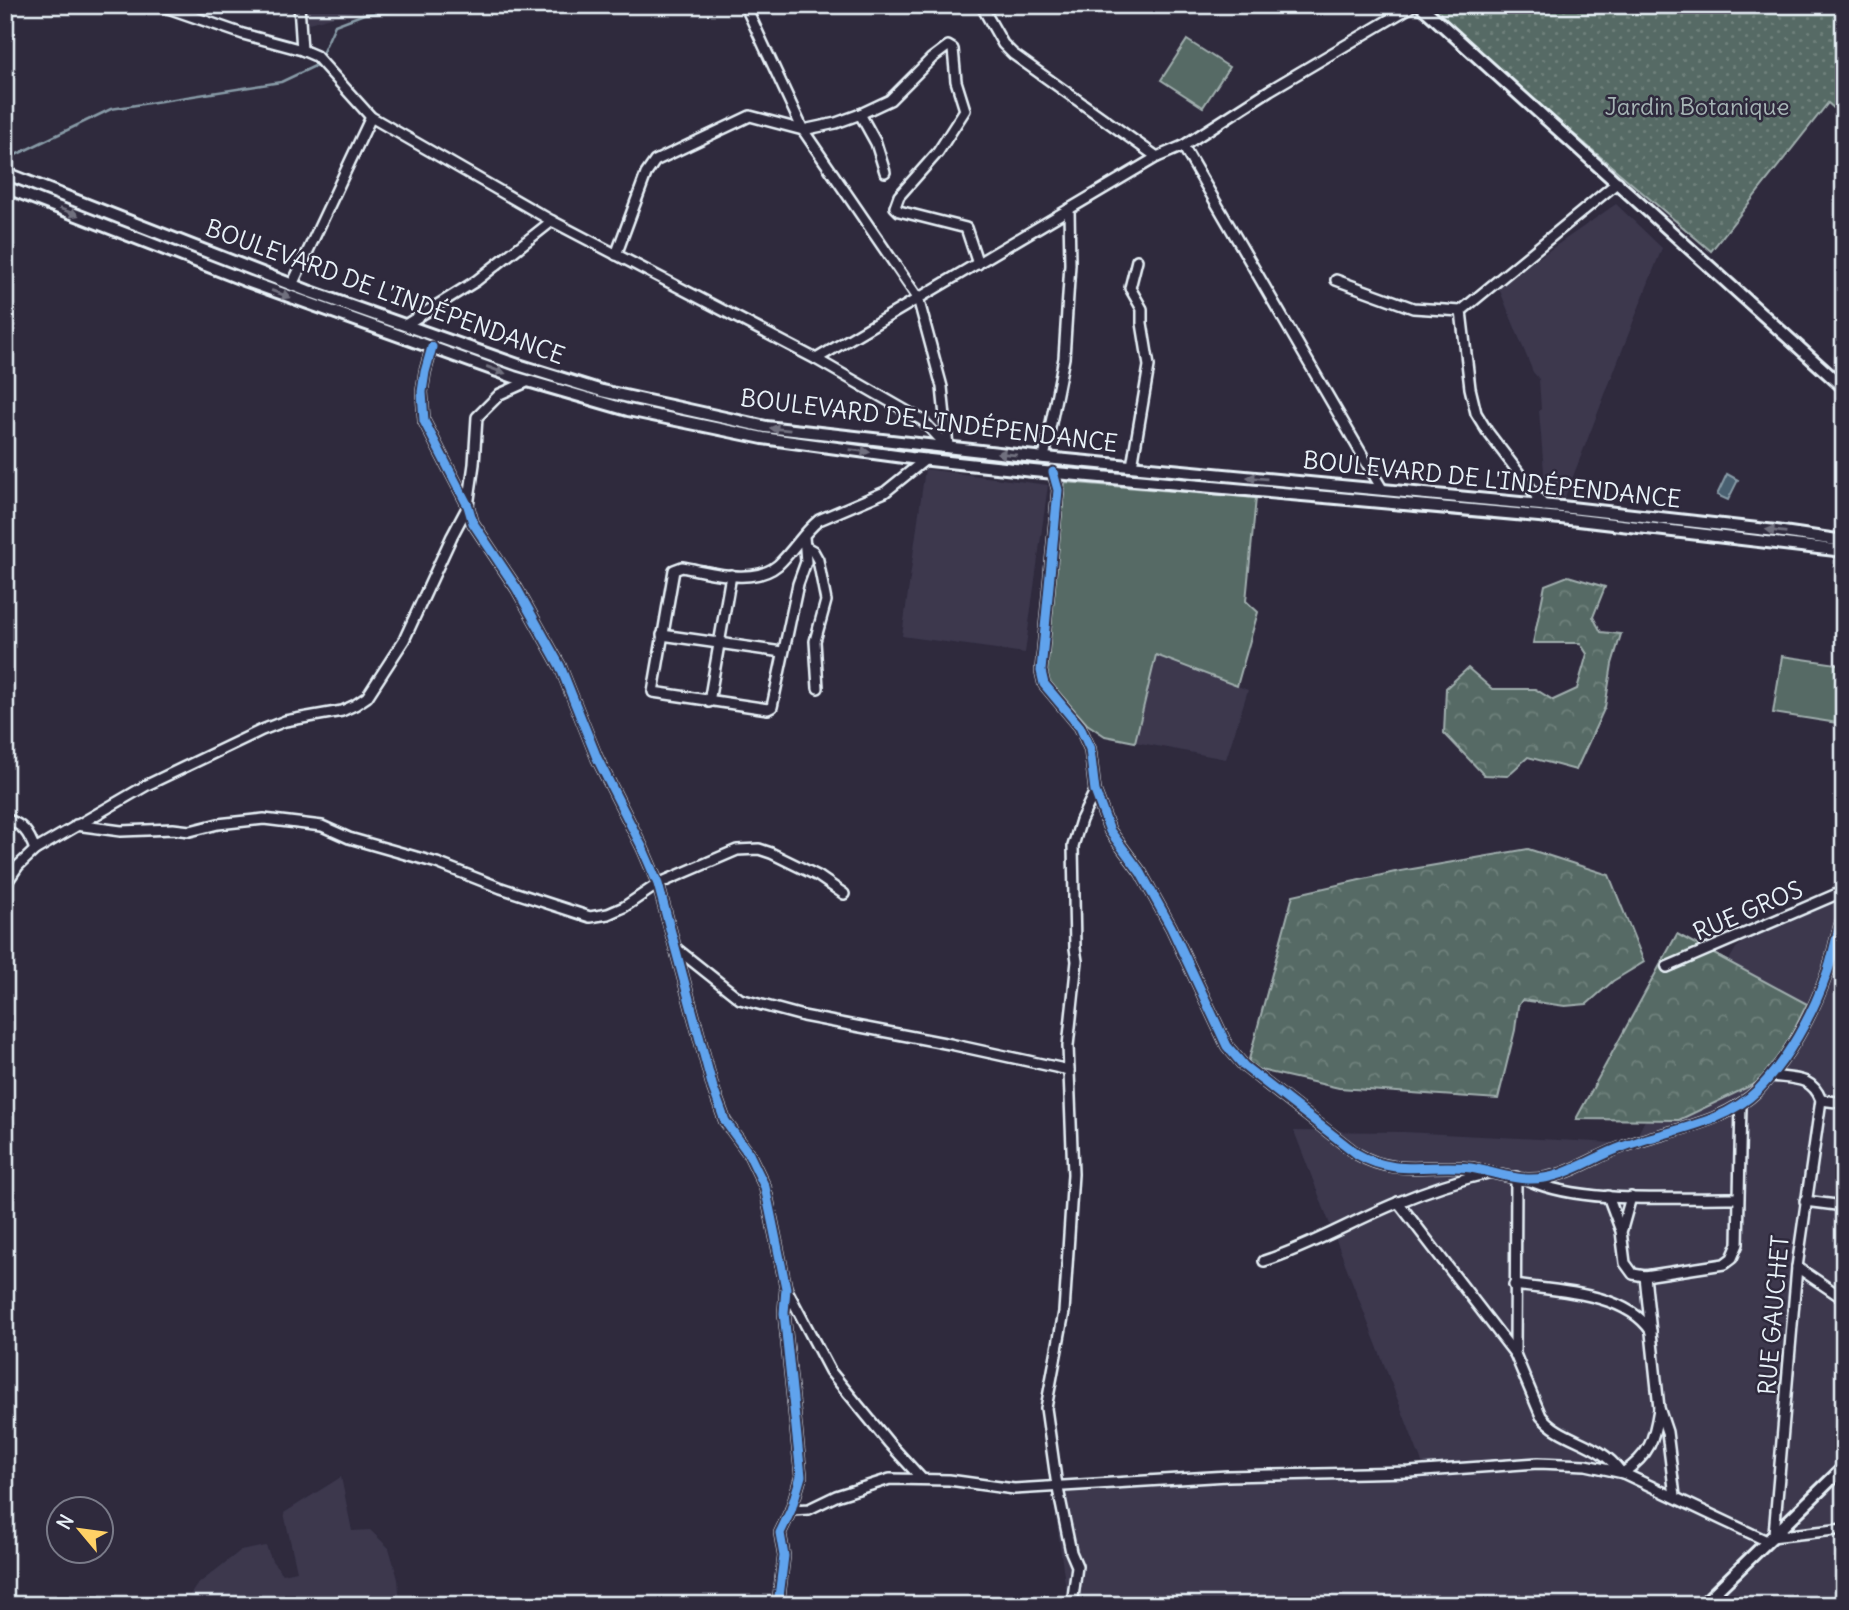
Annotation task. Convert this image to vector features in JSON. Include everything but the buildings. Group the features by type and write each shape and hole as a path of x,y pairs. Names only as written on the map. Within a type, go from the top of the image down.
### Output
{"main road":[{"path":"1420,5 1844,388"},
{"name":"BOULEVARD DE L'INDÉPENDANCE","path":"5,173 292,285 518,365 603,391 766,428 1044,458 1382,489 1776,531 1844,541"},
{"name":"BOULEVARD DE L'INDÉPENDANCE","path":"5,187 247,281 529,381 628,410 763,438 926,459 1611,523 1844,551"},
{"path":"1708,1603 1844,1467"}],"street":[{"path":"159,5 316,56 372,117 552,221 816,359 922,421 946,448"},
{"path":"299,5 302,50"},
{"path":"745,5 803,130 918,298 942,387 946,448"},
{"path":"981,5 1003,44 1013,54 1157,157"},
{"path":"816,359 1157,157 1182,146 1270,90 1414,5"},
{"path":"616,255 646,174 655,161 750,116 803,130 836,123 860,114 890,100 948,46 953,49 956,80 965,110 938,152 899,196 895,207 900,211 966,228 978,264"},
{"path":"860,114 876,143 885,172"},
{"path":"292,285 372,117"},
{"path":"1182,146 1382,489"},
{"path":"1336,280 1413,308 1461,311 1618,182"},
{"path":"1044,458 1065,358 1070,264 1069,209"},
{"path":"405,325 476,281 552,221"},
{"path":"1132,466 1149,366 1142,309 1130,288 1137,260"},
{"path":"1461,311 1476,413 1544,506"},
{"path":"432,347 422,392 424,421 468,506 472,523 517,589 560,666 597,758 658,884 713,1088 725,1121 749,1154 765,1187 786,1288 830,1371 922,1479"},
{"path":"5,885 18,866 35,850 148,785 262,730 285,721 342,710 367,697 404,640 468,506 477,418 500,394 529,381"},
{"path":"804,536 805,567 798,584 782,652 773,703 768,709 653,692 674,570 682,568 748,576 770,571 819,520 895,485 926,459"},
{"path":"1053,472 1058,489 1041,671 1044,684 1080,727 1090,749 1095,791 1110,831 1141,873 1171,927 1227,1046 1244,1066 1357,1154 1386,1167 1467,1168 1516,1177 1569,1192 1631,1197 1738,1198"},
{"path":"806,547 813,551 818,560 826,601 815,641 818,688"},
{"path":"709,702 731,575"},
{"path":"662,635 782,652"},
{"path":"1072,1605 1077,1566 1071,1552 1058,1486 1046,1408 1064,1312 1073,1174 1068,1046 1077,961 1073,846 1081,820 1095,791"},
{"path":"76,825 121,831 190,831 264,818 322,826 349,838 438,863 501,888 590,917 608,915 658,884 737,850 759,849 789,860 844,894"},
{"path":"5,819 25,829 35,850"},
{"name":"RUE GROS","path":"1667,967 1844,891"},
{"path":"1527,1180 1564,1174 1621,1147 1704,1122 1741,1104 1771,1076 1802,1026 1825,981 1844,915"},
{"path":"677,949 740,999 803,1016 1069,1070"},
{"path":"1771,1076 1808,1082 1816,1087 1821,1100 1844,1102"},
{"name":"RUE GAUCHET","path":"1771,1538 1797,1267 1821,1100"},
{"path":"1608,1195 1621,1231 1625,1263 1633,1274 1645,1276 1724,1264 1732,1258 1738,1244 1741,1104"},
{"path":"1264,1261 1294,1252 1398,1202 1454,1181 1493,1172"},
{"path":"1515,1354 1516,1177"},
{"path":"1621,1231 1631,1197"},
{"path":"1805,1201 1844,1206"},
{"path":"1398,1202 1515,1354 1541,1416 1547,1424 1603,1452 1622,1472"},
{"path":"1797,1267 1844,1299"},
{"path":"1645,1276 1659,1408 1667,1432 1675,1496"},
{"path":"1514,1285 1602,1300 1634,1313 1651,1331"},
{"path":"778,1605 784,1556 780,1533 792,1510 801,1476 794,1430 784,1313 786,1288"},
{"path":"1622,1472 1638,1461 1651,1445 1659,1408"},
{"path":"792,1510 809,1509 878,1481 890,1479 949,1480 1007,1489 1228,1476 1410,1472 1538,1463 1586,1465 1622,1472 1771,1538 1844,1529"}],"shaded area":[{"path":"301,5 377,5 305,24"},
{"path":"1616,204 1662,248 1565,497 1546,496 1539,379 1533,372 1498,286"},
{"path":"925,469 1048,485 1025,653 902,636"},
{"path":"1156,655 1248,690 1226,759 1135,742"},
{"path":"1844,887 1844,1605 1068,1605 1054,1485 1426,1473 1294,1131 1404,1132 1633,1144 1698,1015 1736,948 1773,918"},
{"path":"341,1477 352,1531 370,1530 389,1548 398,1579 400,1605 183,1605 197,1585 240,1551 266,1546 272,1561 283,1574 297,1571 284,1513"}],"green space":[{"name":"Jardin Botanique","path":"1422,5 1844,5 1844,117 1828,103 1711,251"},
{"path":"1187,40 1229,67 1203,107 1161,80"},
{"path":"1065,482 1256,498 1246,601 1258,612 1237,686 1156,655 1135,742 1105,736 1087,724 1046,678"},
{"path":"1568,576 1605,587 1593,617 1601,632 1621,634 1612,664 1605,707 1576,770 1528,757 1507,776 1484,775 1444,733 1446,688 1468,668 1492,689 1535,689 1553,700 1577,689 1587,654 1580,643 1533,643 1545,585"},
{"path":"1782,656 1844,665 1844,724 1773,713"},
{"path":"1528,849 1609,875 1644,962 1613,981 1587,1004 1565,1006 1522,1000 1518,1006 1515,1030 1498,1099 1339,1088 1247,1067 1293,895 1395,872"},
{"path":"1677,934 1807,1004 1771,1076 1679,1120 1576,1119"}],"water":[{"path":"1727,474 1738,480 1728,500 1717,495"}],"waterway":[{"path":"321,56 335,25 364,14 489,5"},
{"path":"591,5 639,11 662,5"},
{"path":"5,160 111,109 281,82 319,62"}],"cycle path":[{"path":"432,347 422,392 424,421 468,506 473,523 517,589 560,666 597,758 642,847 658,884 713,1088 725,1121 749,1154 765,1187 786,1288 784,1313 801,1476 791,1510 780,1533 784,1556 778,1605"},
{"path":"1053,472 1058,490 1041,671 1044,684 1080,727 1090,749 1095,791 1110,831 1141,873 1171,927 1227,1046 1244,1066 1357,1154 1371,1161 1399,1167 1471,1168 1514,1178 1541,1178 1554,1176 1622,1147 1694,1125 1728,1111 1758,1090 1798,1037 1829,968 1844,915"}]}
